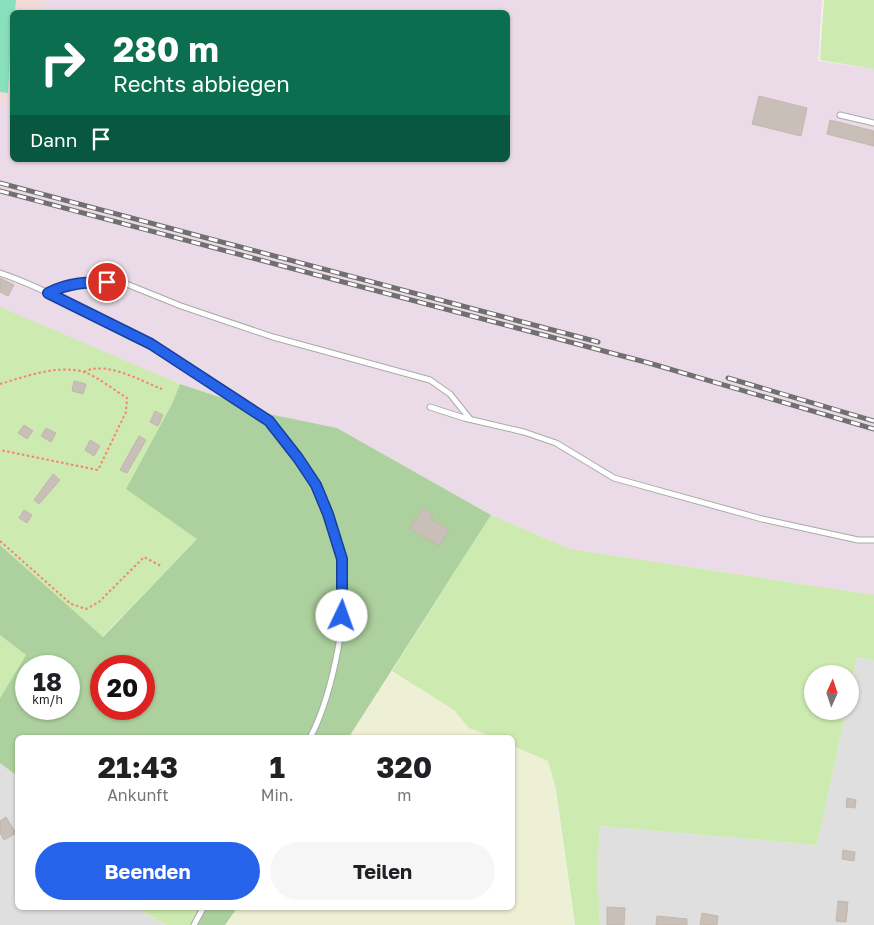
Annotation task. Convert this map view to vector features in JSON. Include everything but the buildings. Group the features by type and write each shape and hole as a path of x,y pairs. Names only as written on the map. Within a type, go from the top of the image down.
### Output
{"lane":[{"path":"840,115 874,123"},
{"path":"0,273 26,282 151,344 269,421 298,458 316,485 342,559 341,632 334,668 318,723 312,735"},
{"path":"48,293 62,286 80,282 124,283 181,306 273,337 430,380 450,394 470,420"},
{"path":"430,407 470,420 524,432 556,443 614,478 762,519 858,540 874,540"},
{"path":"194,925 202,910"}],"path":[{"path":"0,384 48,372 84,372 91,368 107,369 162,389"},
{"path":"0,450 98,470 126,412 127,398 84,372"},
{"path":"0,541 70,604 86,609 99,602 144,557 161,566"}],"shaded area":[{"path":"0,0 46,0 43,10 10,10 10,103 0,104"},
{"path":"46,0 822,0 818,61 874,69 874,595 570,549 491,515 337,428 274,415 180,384 0,308 0,104 10,102 10,162 510,162 510,10 43,10"},
{"path":"857,657 874,661 874,925 600,925 597,870 600,826 817,845 844,720 859,720 859,665 855,665"},
{"path":"0,763 15,774 15,910 140,910 165,925 0,925"}],"green space":[{"path":"0,0 16,0 15,10 10,10 8,93 0,92"},
{"path":"824,0 874,0 874,69 820,60"},
{"path":"0,307 180,384 172,404 198,538 102,637 0,545"},
{"path":"180,384 274,415 337,428 491,515 350,735 15,735 15,774 0,763 0,698 15,673 15,720 80,720 80,655 26,655 0,635 0,545 103,637 197,539 126,489 172,404"},
{"path":"491,515 570,549 874,595 874,661 857,657 855,665 804,665 804,720 844,720 817,845 600,826 597,870 600,925 575,925 556,790 548,761 515,747 515,735 488,735 469,728 454,710 392,671"},
{"path":"0,635 26,655 15,655 15,673 0,698"},
{"path":"392,671 454,710 469,728 488,735 351,735"},
{"path":"515,747 548,761 555,790 574,925 225,925 236,910 515,910"},
{"path":"140,910 203,910 194,925 166,925"},
{"path":"203,910 236,910 225,925 194,925"}],"railway":[{"path":"0,183 598,342"},
{"path":"0,191 649,363 874,429"},
{"path":"728,378 874,421"}],"route":[{"path":"107,282 80,282 62,286 48,293 151,344 269,421 316,485 328,514 342,559 342,616"}]}
